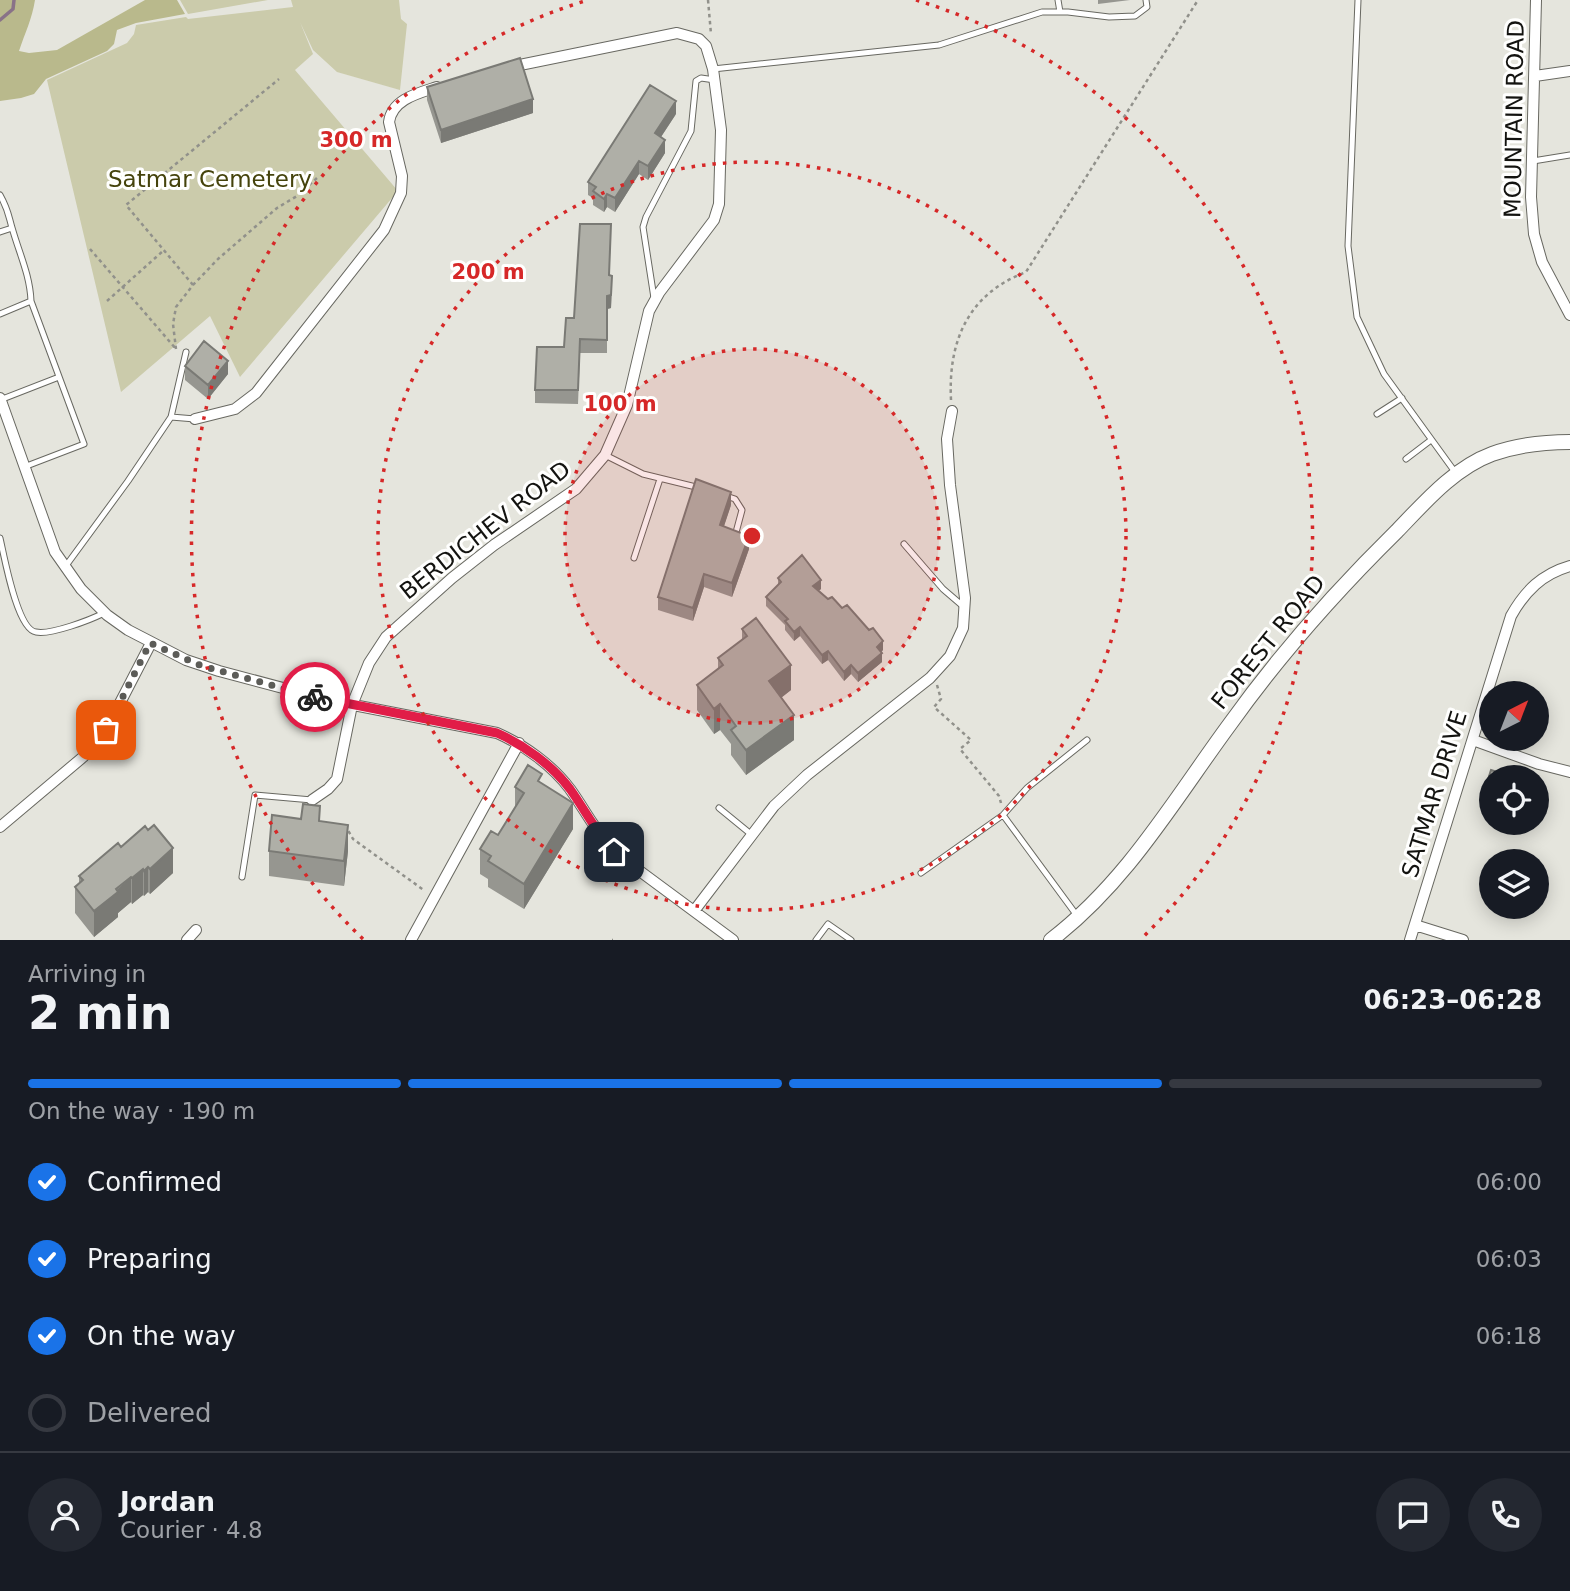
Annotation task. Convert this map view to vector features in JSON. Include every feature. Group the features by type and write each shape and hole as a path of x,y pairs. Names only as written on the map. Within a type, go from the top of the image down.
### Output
{"street":[{"name":"MOUNTAIN ROAD","path":"1536,0 1531,197 1534,234 1542,262 1570,315"},
{"path":"496,70 677,33 699,39 706,46"},
{"name":"BERDICHEV ROAD","path":"312,800 337,779 352,705 369,663 386,637 452,578 494,545 576,489 605,455 627,405 649,311 714,220 719,204 721,130 714,75 706,46"},
{"path":"1535,76 1570,71"},
{"path":"195,419 235,409 256,393 384,230 401,192 402,176 389,122 390,113 413,95 453,82"},
{"path":"0,399 55,552 81,589 105,613 150,643 186,660 219,671 352,705 497,733 519,743 558,775 614,852 733,940"},
{"path":"694,911 774,806 807,775 930,678 950,656 963,628 965,598 950,485 947,439 952,411"},
{"name":"FOREST ROAD","path":"1051,940 1079,919 1129,865 1231,722 1303,629 1430,498 1457,475 1489,455 1523,445 1570,442"},
{"name":"SATMAR DRIVE","path":"1410,940 1511,616 1523,596 1535,584 1570,566"},
{"path":"0,827 83,757 106,730 150,643"},
{"path":"1473,740 1539,764 1570,772"},
{"path":"411,940 519,743"},
{"path":"1415,925 1463,940"},
{"path":"187,940 196,930"}],"lane":[{"path":"1058,0 1060,12"},
{"path":"655,301 643,227 646,216 691,131 696,81 714,75 939,45 1042,12 1109,17 1135,16 1147,7 1146,0"},
{"path":"1358,0 1348,246 1357,317 1384,374 1457,475"},
{"path":"1533,160 1570,155"},
{"path":"0,195 10,212 12,228 30,284 31,301 84,444 24,467"},
{"path":"0,232 12,228"},
{"path":"0,314 31,301"},
{"path":"65,567 172,416 186,352"},
{"path":"0,399 59,377"},
{"path":"1377,414 1402,398"},
{"path":"172,416 195,419"},
{"path":"1406,459 1431,440"},
{"path":"605,455 643,474 710,491"},
{"path":"634,558 660,479"},
{"path":"723,495 735,499 742,510 735,536"},
{"path":"0,538 19,613 28,628 36,632 82,624 105,613"},
{"path":"904,544 943,589 964,607"},
{"path":"921,873 1003,815 1027,788 1087,740"},
{"path":"242,877 256,795 312,800"},
{"path":"719,808 752,835"},
{"path":"1003,815 1079,919"},
{"path":"816,940 828,925 851,940"}],"path":[{"path":"706,46 711,33 708,0"},
{"path":"952,411 950,379 955,348 971,312 998,285 1026,272 1198,0"},
{"path":"193,285 125,205 279,79"},
{"path":"90,249 176,349 173,324 176,307 193,285 267,216 297,196 318,177"},
{"path":"107,301 163,251"},
{"path":"930,678 939,687 941,699 934,707 971,740 960,749 999,796 1003,815"},
{"path":"345,825 354,839 433,897"}],"green space":[{"path":"0,0 35,0 19,51 29,53 57,50 145,0 177,0 185,14 136,23 117,30 114,44 107,51 46,79 34,94 0,101"},
{"path":"180,0 268,0 188,14"},
{"name":"Satmar Cemetery","path":"291,0 399,0 401,19 407,24 400,90 337,72 313,50 300,22 313,54 295,70 398,191 240,377 210,316 121,392 47,80 127,43 134,34 136,25 186,17 188,19 293,7"}],"building":[{"path":"520,58 533,99 441,130 427,87"},
{"path":"650,85 676,101 655,133 665,140 648,166 639,161 615,198 607,194 604,199 593,191 596,187 588,182"},
{"path":"580,224 611,224 609,275 612,276 611,295 607,296 607,340 580,339 578,390 535,390 537,347 564,347 566,318 574,318"},
{"path":"204,341 228,361 208,385 185,366"},
{"path":"696,479 731,492 720,525 749,536 732,583 704,574 693,608 658,597"},
{"path":"802,555 821,580 813,586 828,599 832,597 842,608 847,605 869,630 873,628 883,641 877,647 882,653 858,673 851,665 844,672 828,651 822,655 800,627 794,632 785,621 788,619 766,597 781,582 778,578"},
{"path":"756,618 791,665 769,681 794,715 746,750 731,730 736,726 720,704 714,709 697,685 723,665 718,658 747,636 742,629"},
{"path":"528,765 542,774 538,781 573,803 524,884 488,861 491,856 480,849 491,831 498,835 524,793 515,787"},
{"path":"303,804 320,806 319,821 348,825 344,861 269,851 272,815 301,819"},
{"path":"154,825 173,848 150,869 143,869 131,877 116,889 118,892 94,911 75,887 83,880 79,876 118,843 121,847 145,826 148,830"}],"waterway":[{"path":"0,20 13,9 14,0"}],"way so far":[{"path":"106,730 150,643 202,666 315,697"}],"route":[{"path":"315,697 497,733 519,743 558,775 614,852"}]}
